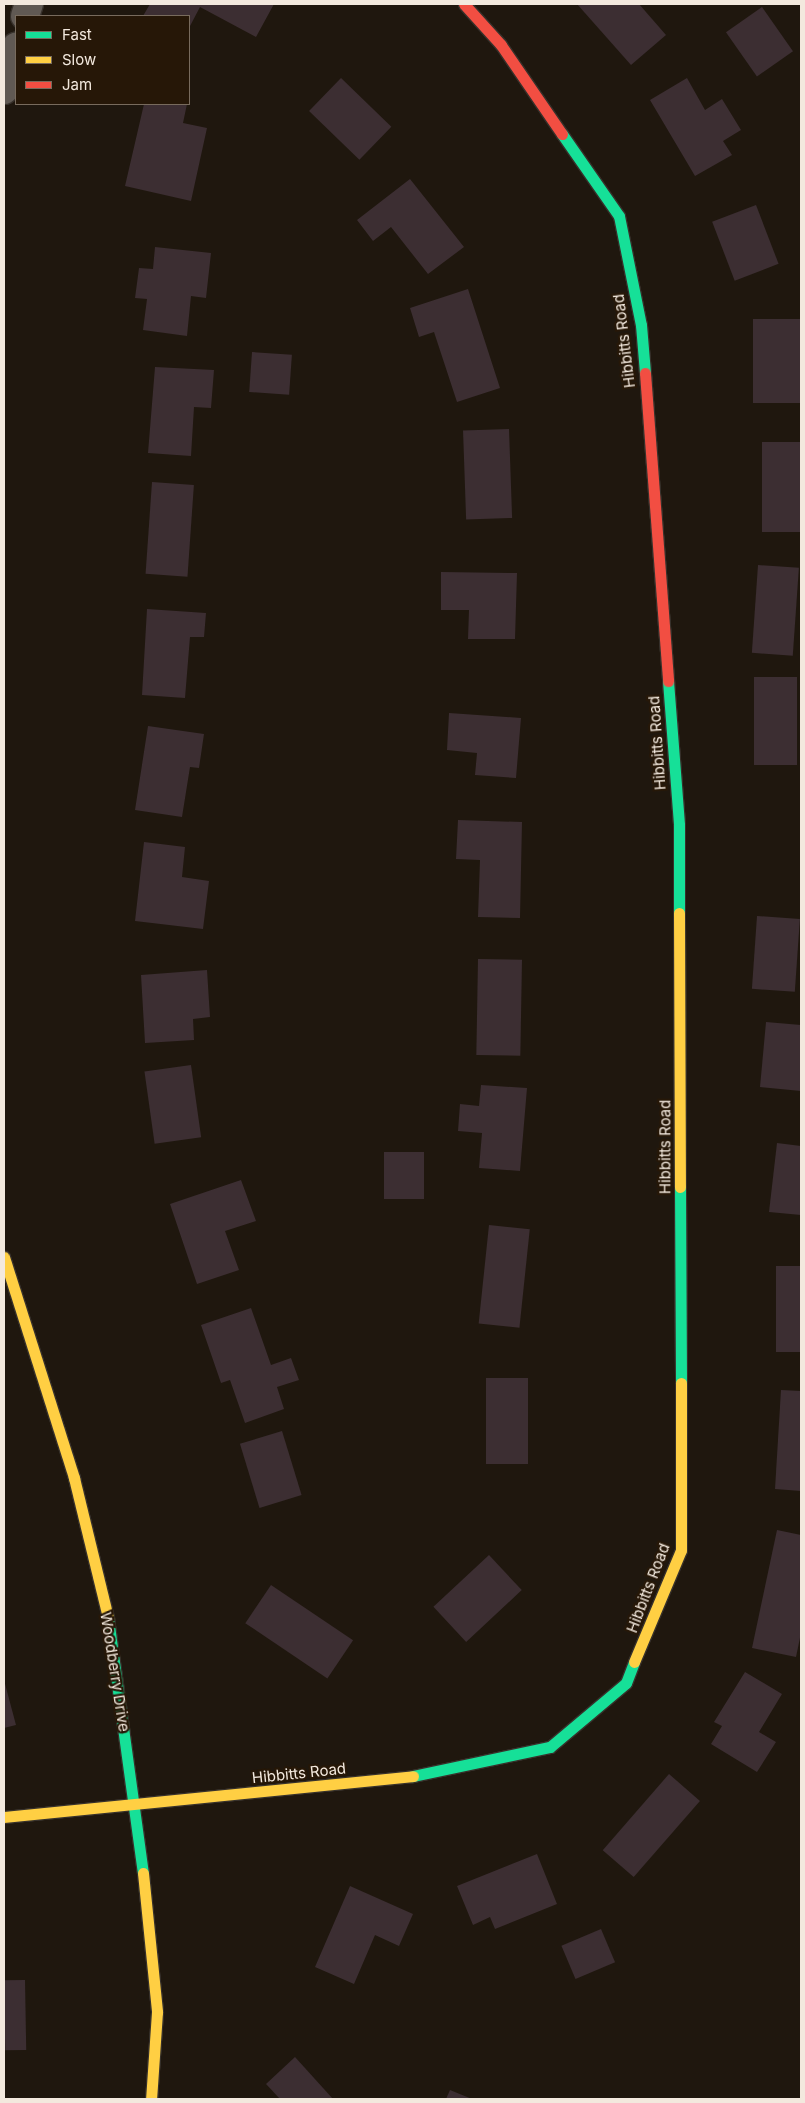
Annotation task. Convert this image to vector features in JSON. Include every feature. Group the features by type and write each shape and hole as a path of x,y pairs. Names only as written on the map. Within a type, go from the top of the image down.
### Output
{"street":[{"name":"Hibbitts Road","path":"4,1818 437,1774 550,1747 626,1683 682,1550 679,825 641,325 619,216 501,46 464,4"},
{"path":"4,90 15,51"},
{"name":"Woodberry Drive","path":"4,1257 74,1478 105,1606 136,1804 157,2012 151,2099"}],"building":[{"path":"150,4 274,4 256,37 200,7 190,26 190,15 144,15"},
{"path":"577,4 639,4 666,35 631,65"},
{"path":"762,7 793,51 757,76 726,32"},
{"path":"341,78 391,127 359,160 309,111"},
{"path":"687,78 705,110 722,99 741,130 723,141 732,155 695,176 650,100"},
{"path":"144,105 187,105 183,123 207,128 191,201 125,186"},
{"path":"410,179 464,247 428,274 391,227 373,241 357,220"},
{"path":"756,205 779,264 735,281 712,222"},
{"path":"155,247 211,253 206,298 191,296 187,336 143,330 147,299 135,298 139,268 153,269"},
{"path":"468,289 500,388 457,402 434,332 419,337 410,308"},
{"path":"753,319 801,319 801,403 753,403"},
{"path":"252,352 292,355 289,395 249,392"},
{"path":"155,367 214,370 211,408 194,407 191,456 148,453"},
{"path":"509,429 512,518 466,520 463,431"},
{"path":"762,442 801,442 801,532 762,532"},
{"path":"152,482 194,485 187,577 146,574"},
{"path":"758,565 799,568 793,656 752,653"},
{"path":"441,572 517,573 515,639 468,639 469,610 441,610"},
{"path":"147,609 206,613 204,637 190,637 185,698 142,695"},
{"path":"754,677 797,677 797,765 754,765"},
{"path":"449,713 521,718 516,778 475,775 477,753 447,750"},
{"path":"148,726 204,734 199,768 190,767 182,817 135,810"},
{"path":"458,820 522,822 520,918 478,917 480,860 456,859"},
{"path":"144,842 185,847 182,877 209,881 203,929 135,921"},
{"path":"757,916 800,919 795,992 752,989"},
{"path":"478,959 522,960 520,1056 476,1055"},
{"path":"207,970 210,1017 193,1019 194,1040 145,1043 141,975"},
{"path":"766,1022 801,1025 801,1091 760,1087"},
{"path":"191,1065 201,1137 155,1144 144,1072"},
{"path":"481,1085 527,1088 520,1171 479,1168 482,1133 458,1131 460,1104 479,1106"},
{"path":"777,1143 801,1146 801,1215 769,1212"},
{"path":"384,1152 424,1152 424,1199 384,1199"},
{"path":"241,1180 256,1221 225,1231 239,1270 197,1284 170,1204"},
{"path":"489,1225 530,1229 519,1328 479,1323"},
{"path":"776,1266 801,1266 801,1352 776,1352"},
{"path":"251,1308 271,1365 291,1358 299,1380 277,1387 284,1409 245,1423 230,1380 221,1383 201,1325"},
{"path":"486,1378 528,1378 528,1464 486,1464"},
{"path":"781,1390 801,1391 801,1491 775,1489"},
{"path":"282,1431 302,1495 260,1508 240,1444"},
{"path":"777,1530 801,1535 801,1633 796,1657 752,1648"},
{"path":"489,1555 522,1590 466,1642 433,1607"},
{"path":"271,1585 353,1640 327,1678 245,1623"},
{"path":"745,1672 782,1694 759,1732 776,1742 757,1772 711,1744 722,1726 714,1722"},
{"path":"4,1680 16,1725 4,1728"},
{"path":"669,1774 700,1801 634,1877 603,1850"},
{"path":"537,1854 557,1904 495,1929 490,1917 473,1925 457,1886"},
{"path":"350,1886 413,1914 399,1946 375,1935 354,1984 315,1967"},
{"path":"601,1929 615,1962 575,1979 561,1946"},
{"path":"4,1980 25,1980 26,2050 5,2050"},
{"path":"295,2057 333,2099 280,2099 266,2084"},
{"path":"450,2090 472,2099 446,2099"}],"traffic: fast":[{"path":"562,134 619,216 641,325 645,373"},
{"path":"668,681 679,825 679,913"},
{"path":"680,1187 681,1383"},
{"path":"108,1618 143,1873"},
{"path":"413,1776 550,1747 626,1683 634,1662"}],"traffic: slow":[{"path":"679,913 680,1187"},
{"path":"4,1257 74,1478 108,1618"},
{"path":"634,1662 681,1550 681,1383"},
{"path":"4,1817 413,1776"},
{"path":"143,1873 157,2012 151,2099"}],"traffic: jam":[{"path":"464,4 501,45 562,134"},
{"path":"645,373 668,681"}]}
